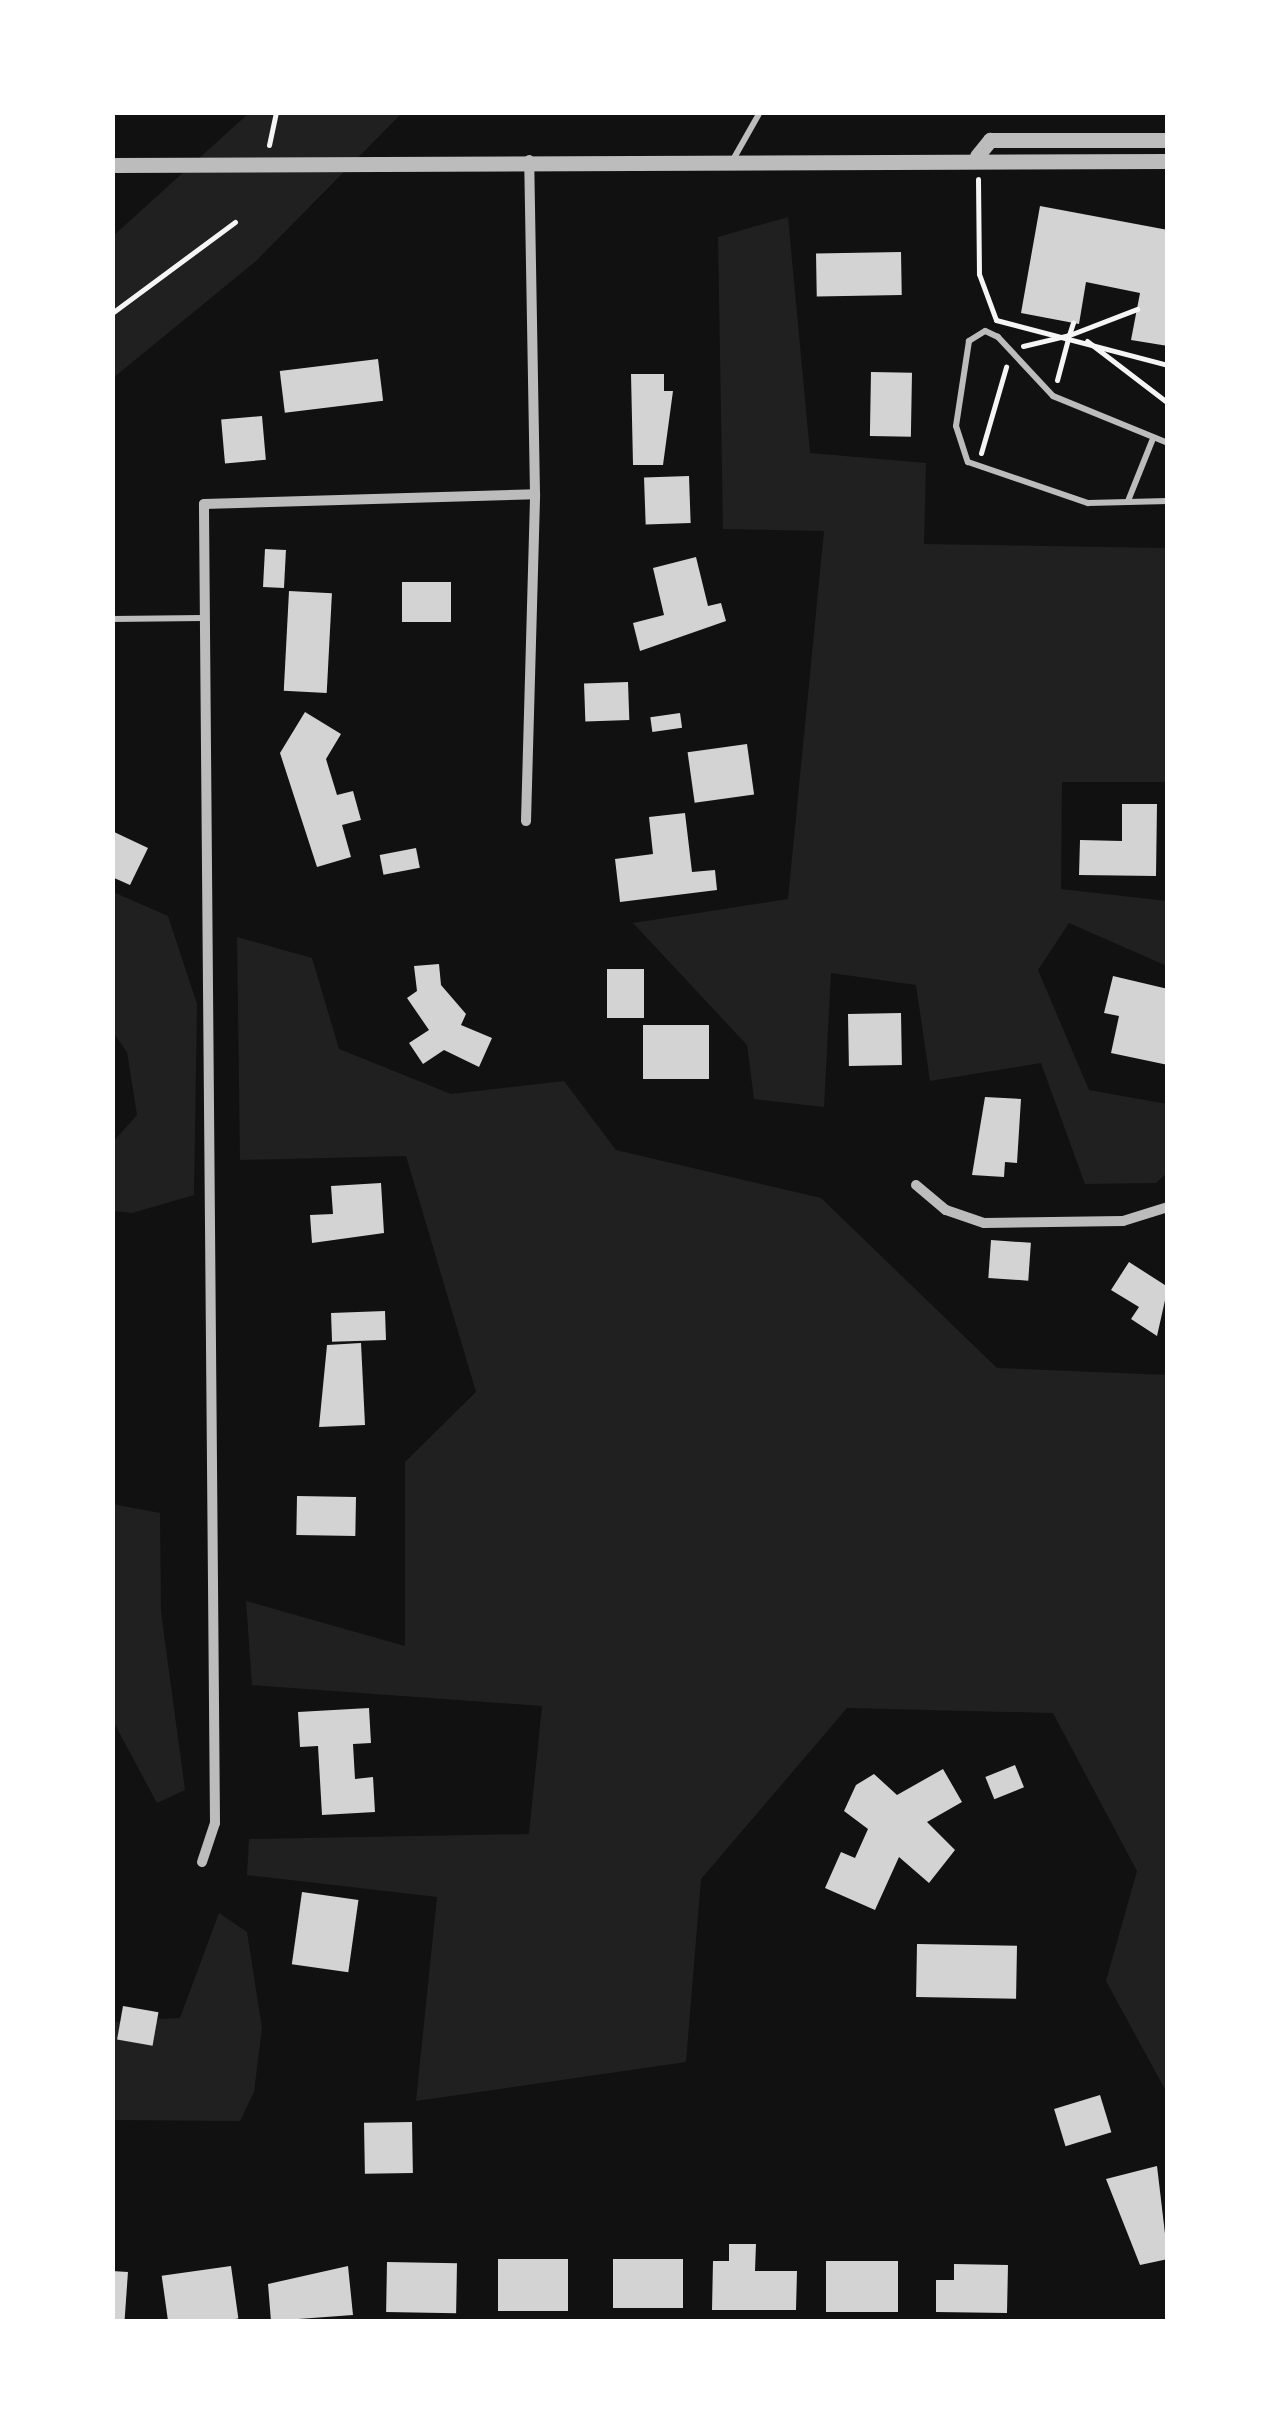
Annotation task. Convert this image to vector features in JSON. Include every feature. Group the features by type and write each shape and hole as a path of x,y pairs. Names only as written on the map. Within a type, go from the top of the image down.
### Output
{"street":[{"path":"977,156 990,140 1168,140"},
{"path":"112,164 977,156 987,164 1168,161"},
{"path":"526,821 535,494 529,160"},
{"path":"202,1862 214,1824 204,504 535,494"},
{"path":"916,1185 946,1210 984,1223 1123,1221 1168,1207"}],"lane":[{"path":"734,158 760,112"},
{"path":"1168,444 1152,441 1053,396 1012,348 985,331 968,341 956,426 960,448 977,465 1088,503 1168,501"},
{"path":"1128,502 1152,441"},
{"path":"112,619 203,618"}],"path":[{"path":"268,163 276,112"},
{"path":"977,156 984,298 996,320 1070,335 1168,365"},
{"path":"112,313 235,222"},
{"path":"977,465 1012,348 1070,335 1137,309"},
{"path":"1053,396 1073,323"},
{"path":"1084,339 1168,404"}],"shaded area":[{"path":"249,113 402,113 256,261 113,378 113,236"},
{"path":"788,217 810,453 926,463 924,544 1167,548 1167,782 1062,782 1061,889 1167,901 1167,966 1069,923 1038,970 1089,1090 1167,1104 1167,1173 1156,1183 1085,1184 1041,1063 930,1081 916,985 831,973 824,1107 754,1099 747,1045 633,923 788,899 824,531 723,529 718,237"},
{"path":"113,892 168,916 197,1004 194,1195 132,1213 113,1211 113,1142 137,1115 127,1052 113,1032"},
{"path":"237,937 312,958 339,1049 451,1094 564,1081 616,1150 821,1198 997,1368 1167,1375 1167,2093 1106,1981 1137,1871 1053,1713 847,1708 701,1879 686,2062 416,2101 437,1897 247,1875 249,1839 529,1834 542,1706 252,1685 246,1601 405,1646 405,1462 476,1392 406,1156 240,1160"},
{"path":"112,1504 160,1513 161,1612 185,1790 157,1803 113,1721"},
{"path":"219,1913 247,1932 262,2028 254,2092 240,2121 113,2120 112,2022 180,2018"}],"building":[{"path":"1040,206 1168,230 1168,346 1131,340 1140,293 1086,282 1079,324 1021,313"},
{"path":"901,252 902,295 817,296 816,253"},
{"path":"378,359 383,401 285,413 280,371"},
{"path":"871,372 912,373 911,437 870,436"},
{"path":"631,374 664,374 664,391 673,391 663,465 633,465"},
{"path":"262,416 266,460 225,463 221,420"},
{"path":"689,476 691,523 646,525 644,478"},
{"path":"265,549 286,550 284,588 263,587"},
{"path":"696,557 708,606 721,603 726,621 640,651 633,623 664,615 653,568"},
{"path":"402,582 451,582 451,622 402,622"},
{"path":"289,591 332,593 327,693 284,691"},
{"path":"628,682 629,720 585,722 584,684"},
{"path":"305,712 341,734 326,759 337,795 353,791 361,820 342,825 351,857 317,867 280,753"},
{"path":"680,713 682,728 652,732 650,717"},
{"path":"747,744 754,795 695,803 688,752"},
{"path":"1122,804 1157,804 1156,876 1079,875 1080,840 1122,841"},
{"path":"685,813 692,872 715,870 717,890 620,902 615,859 653,854 649,817"},
{"path":"112,831 148,848 130,885 112,877"},
{"path":"416,848 420,868 383,875 380,855"},
{"path":"439,964 441,985 466,1014 461,1025 492,1038 479,1067 444,1050 423,1064 409,1043 429,1030 407,998 417,991 414,966"},
{"path":"607,969 644,969 644,1018 607,1018"},
{"path":"1113,976 1168,989 1168,1065 1111,1053 1119,1016 1104,1013"},
{"path":"901,1013 902,1065 849,1066 848,1014"},
{"path":"643,1025 709,1025 709,1079 643,1079"},
{"path":"985,1097 1021,1099 1017,1163 1005,1162 1004,1177 972,1175"},
{"path":"381,1183 384,1233 312,1243 310,1215 333,1214 331,1186"},
{"path":"991,1240 1031,1243 1028,1281 988,1278"},
{"path":"1129,1262 1168,1287 1157,1336 1131,1319 1139,1307 1111,1290"},
{"path":"385,1311 386,1340 332,1342 331,1313"},
{"path":"361,1343 365,1425 319,1427 327,1345"},
{"path":"297,1496 356,1497 355,1536 296,1535"},
{"path":"369,1708 371,1743 353,1744 355,1779 373,1777 375,1812 322,1815 318,1746 300,1747 298,1712"},
{"path":"1015,1765 1024,1787 994,1799 985,1777"},
{"path":"943,1769 962,1802 927,1822 955,1850 929,1883 899,1857 875,1910 825,1888 841,1852 855,1858 868,1829 844,1811 856,1785 874,1774 897,1795"},
{"path":"302,1892 358,1900 348,1972 292,1964"},
{"path":"917,1944 1017,1946 1016,1999 916,1997"},
{"path":"123,2006 158,2012 153,2046 117,2039"},
{"path":"1100,2095 1111,2132 1065,2146 1054,2109"},
{"path":"412,2122 413,2173 365,2174 364,2123"},
{"path":"1157,2166 1168,2259 1140,2265 1106,2179"},
{"path":"729,2244 756,2244 755,2271 797,2271 796,2310 712,2310 713,2261 729,2261"},
{"path":"498,2259 568,2259 568,2311 498,2311"},
{"path":"613,2259 683,2259 683,2308 613,2308"},
{"path":"826,2261 898,2261 898,2312 826,2312"},
{"path":"387,2262 457,2263 456,2313 386,2312"},
{"path":"954,2264 1008,2265 1007,2313 936,2312 936,2280 954,2280"},
{"path":"231,2266 238,2318 168,2322 162,2276"},
{"path":"348,2266 353,2315 271,2321 268,2284"},
{"path":"112,2271 128,2272 124,2322 112,2322"}]}
